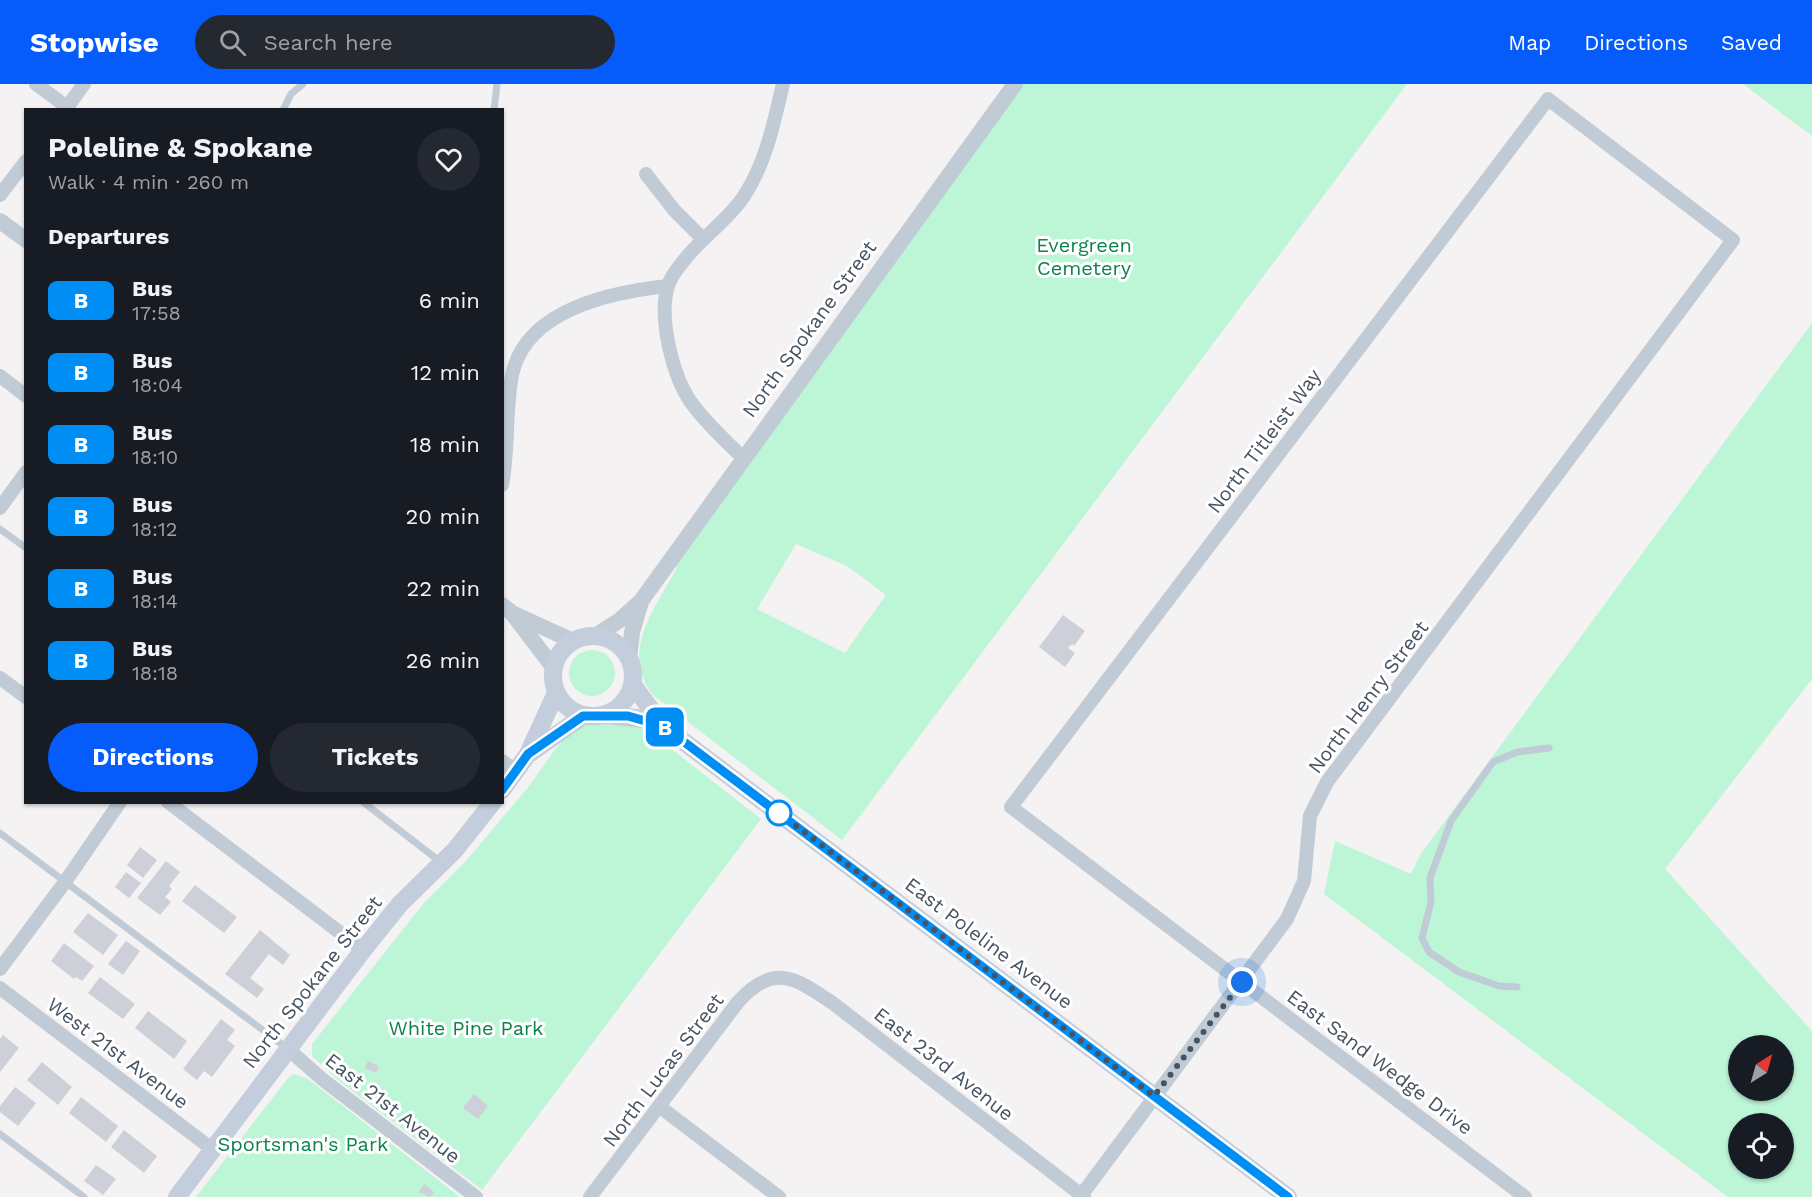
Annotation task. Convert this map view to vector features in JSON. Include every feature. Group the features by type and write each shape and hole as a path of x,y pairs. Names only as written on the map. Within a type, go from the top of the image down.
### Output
{"main road":[{"path":"595,636 615,642 629,659 633,685 627,698 618,708 606,715 583,716 567,708 556,693 553,667 557,657 573,641 595,636"},
{"name":"East Poleline Avenue","path":"633,685 663,726"},
{"path":"528,754 556,693"},
{"name":"East Poleline Avenue","path":"606,715 645,719 663,726 1288,1197"},
{"path":"504,783 509,766 583,716"},
{"name":"North Spokane Street","path":"177,1197 363,950 400,904 442,863 491,804"}],"street":[{"path":"36,84 66,108 84,84"},
{"path":"743,458 697,410 681,382 668,340 665,309 668,286 682,262 737,206 753,182 772,134 783,84"},
{"name":"North Spokane Street","path":"595,636 620,620 641,601 1015,84"},
{"name":"North Henry Street","path":"1082,1196 1287,919 1304,881 1310,816 1327,782 1733,240 1548,99"},
{"name":"North Titleist Way","path":"1011,807 1548,99"},
{"path":"0,195 24,164"},
{"path":"645,174 674,210 703,239"},
{"path":"0,221 24,239"},
{"path":"504,463 512,375 531,338 565,311 608,297 668,286"},
{"path":"0,376 24,394"},
{"path":"0,508 24,475"},
{"name":"North Spokane Street","path":"629,659 632,632 641,601"},
{"path":"507,609 573,641"},
{"path":"507,609 553,667"},
{"path":"0,678 24,696"},
{"path":"0,969 65,882 119,804"},
{"path":"171,804 363,950"},
{"name":"East Sand Wedge Drive","path":"1011,807 1525,1197"},
{"name":"North Lucas Street","path":"590,1197 747,992 776,977"},
{"name":"East 23rd Avenue","path":"776,977 790,978 805,984 834,1004 1082,1196"},
{"name":"West 21st Avenue","path":"0,988 212,1149"},
{"name":"East 21st Avenue","path":"288,1049 322,1079 476,1197"},
{"path":"660,1107 779,1197"}],"lane":[{"path":"284,108 291,94 303,84"},
{"path":"494,108 497,84"},
{"path":"0,529 24,547"},
{"path":"1517,987 1499,986 1459,972 1429,952 1422,938 1431,902 1430,878 1451,821 1493,762 1516,752 1549,748"},
{"path":"366,804 442,863"},
{"path":"0,833 288,1049"},
{"path":"0,1134 84,1197"}],"green space":[{"name":"Evergreen Cemetery","path":"1014,84 1407,84 842,840 653,695 643,679 639,663 640,646 651,614 677,568 670,562","holes":["796,544 847,566 886,595 845,653 757,609"]},
{"path":"1743,84 1812,84 1812,136"},
{"path":"1812,323 1812,679 1665,869 1812,1031 1812,1197 1728,1197 1324,894 1335,841 1411,874 1420,855"},
{"path":"597,650 609,656 614,664 614,682 609,690 601,695 587,696 579,693 572,686 569,668 572,660 579,653"},
{"name":"White Pine Park","path":"589,722 633,723 646,729 761,819 482,1190 338,1080 312,1056 312,1044 424,903 466,861 530,785 556,748 571,732"},
{"name":"Sportsman's Park","path":"294,1074 308,1079 460,1197 196,1197 288,1078"}],"building":[{"path":"1063,615 1085,631 1074,646 1072,644 1068,648 1075,653 1065,667 1039,647"},
{"path":"140,847 157,860 143,878 127,865"},
{"path":"166,861 180,872 169,886 172,889 165,897 171,902 160,915 137,898"},
{"path":"126,872 141,883 129,898 115,887"},
{"path":"195,885 237,917 224,933 182,901"},
{"path":"88,913 118,935 103,955 73,932"},
{"path":"260,930 290,955 283,965 269,954 250,978 264,989 257,998 225,974"},
{"path":"126,941 140,951 123,975 108,964"},
{"path":"64,943 94,966 82,981 76,977 74,979 51,961"},
{"path":"100,977 135,1004 123,1019 88,993"},
{"path":"148,1011 187,1041 174,1059 135,1028"},
{"path":"221,1019 235,1030 227,1040 235,1046 212,1077 204,1071 197,1080 183,1069"},
{"path":"3,1035 19,1048 0,1072 0,1039"},
{"path":"368,1061 379,1066 376,1073 365,1068"},
{"path":"42,1062 72,1087 58,1105 27,1080"},
{"path":"15,1087 36,1103 18,1126 0,1112 0,1106"},
{"path":"474,1094 488,1106 478,1119 463,1108"},
{"path":"81,1097 118,1126 106,1142 69,1113"},
{"path":"124,1130 157,1156 144,1173 111,1147"},
{"path":"96,1165 116,1179 103,1195 84,1181"},
{"path":"424,1184 434,1192 430,1197 419,1192"}],"bus line":[{"name":"B","path":"504,787 528,754 583,716 628,716 663,726 1288,1197"}],"route":[{"path":"779,813 1154,1096 1242,982"}]}
